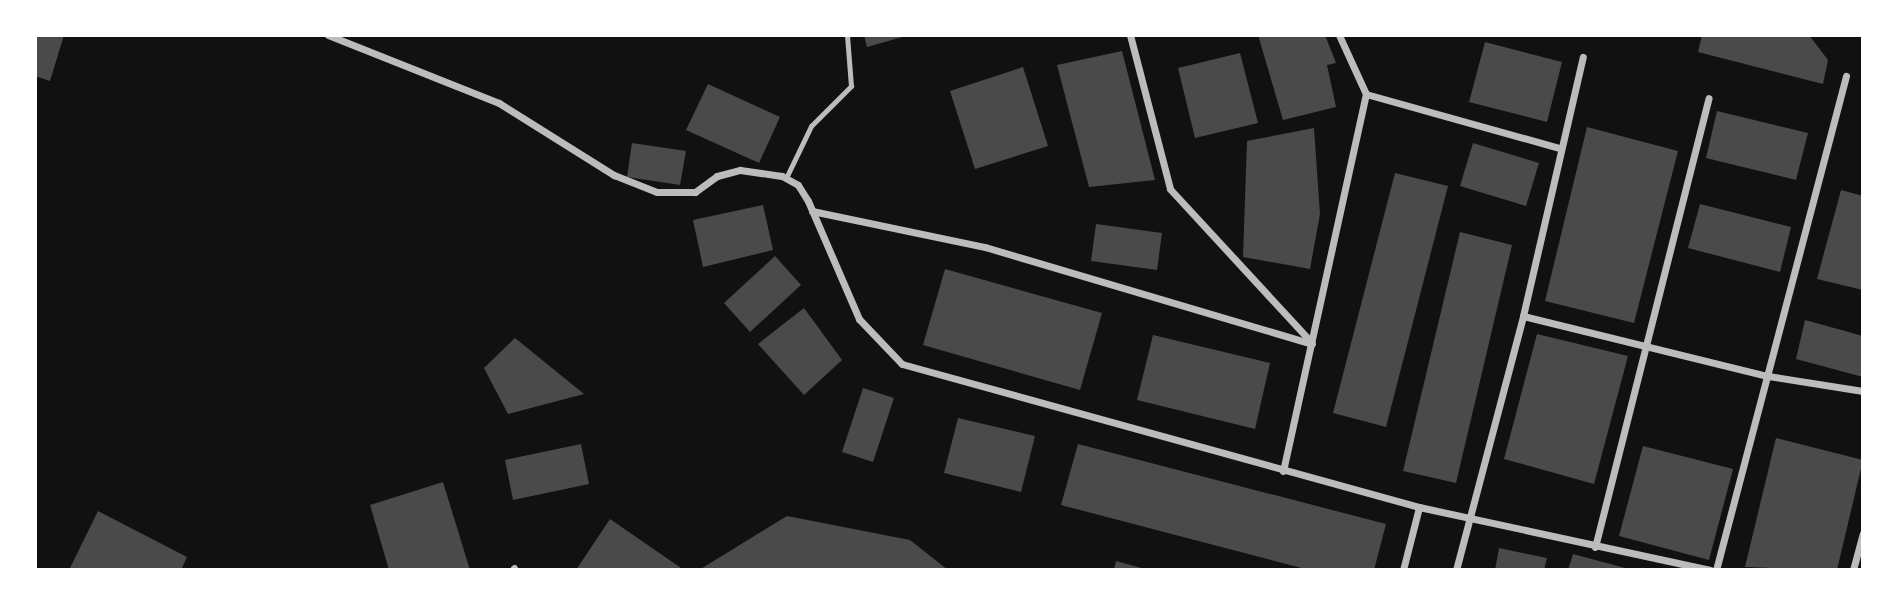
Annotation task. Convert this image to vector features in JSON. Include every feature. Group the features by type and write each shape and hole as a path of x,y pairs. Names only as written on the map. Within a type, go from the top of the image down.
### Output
{"street":[{"path":"328,35 499,103 614,175 657,192 695,192 718,176 740,170 786,178 798,185 812,211 859,319 901,364 1419,508 1710,570"},
{"path":"1130,35 1170,189 1312,344"},
{"path":"1283,471 1366,94 1339,35"},
{"path":"1456,570 1523,316 1583,57"},
{"path":"1716,570 1846,76"},
{"path":"1366,94 1560,148"},
{"path":"1595,547 1648,348 1709,97"},
{"path":"812,211 985,247 1312,344"},
{"path":"1523,316 1769,376 1863,391"},
{"path":"1403,570 1419,508"},
{"path":"1853,570 1863,533"}],"lane":[{"path":"786,178 811,126 851,86 846,35"}],"building":[{"path":"35,35 64,35 50,81 35,76"},
{"path":"864,35 906,35 906,36 867,47"},
{"path":"1258,35 1325,35 1336,63 1327,65 1336,107 1283,120"},
{"path":"1702,35 1809,35 1828,60 1823,84 1698,52"},
{"path":"1485,42 1562,62 1547,122 1469,102"},
{"path":"1122,51 1155,180 1089,187 1057,65"},
{"path":"1240,53 1258,123 1195,138 1178,68"},
{"path":"1023,67 1048,146 975,169 950,91"},
{"path":"708,84 780,117 759,163 686,130"},
{"path":"1717,111 1808,133 1796,180 1706,158"},
{"path":"1587,127 1678,151 1634,323 1545,301"},
{"path":"1314,128 1320,214 1310,269 1243,257 1247,141"},
{"path":"632,143 686,151 680,185 627,177"},
{"path":"1473,143 1539,163 1526,206 1460,186"},
{"path":"1395,173 1448,186 1386,427 1333,413"},
{"path":"1841,190 1863,196 1863,290 1817,279"},
{"path":"1700,204 1791,227 1780,272 1688,248"},
{"path":"763,205 773,250 703,267 693,220"},
{"path":"1096,224 1162,233 1157,270 1091,261"},
{"path":"1460,232 1512,245 1456,483 1403,471"},
{"path":"775,256 801,285 750,332 724,303"},
{"path":"945,269 1102,313 1080,390 923,345"},
{"path":"804,308 842,360 804,395 758,344"},
{"path":"1805,320 1863,336 1863,377 1796,359"},
{"path":"1537,334 1628,356 1594,484 1504,459"},
{"path":"1153,335 1270,363 1255,429 1137,400"},
{"path":"515,338 584,394 508,414 484,368"},
{"path":"863,388 894,398 873,462 842,452"},
{"path":"958,418 1035,436 1021,492 944,473"},
{"path":"1776,438 1863,460 1837,570 1745,567"},
{"path":"581,444 589,484 513,500 505,460"},
{"path":"1078,444 1386,524 1374,570 1309,570 1061,505"},
{"path":"1643,446 1733,469 1709,560 1619,536"},
{"path":"443,482 470,570 389,570 370,505"},
{"path":"98,511 187,557 181,570 69,570"},
{"path":"787,516 910,540 948,570 699,570"},
{"path":"610,519 684,570 576,570"},
{"path":"1499,548 1547,558 1544,570 1495,570"},
{"path":"1573,554 1629,569 1629,570 1568,570"},
{"path":"1116,561 1145,569 1114,570"}]}
